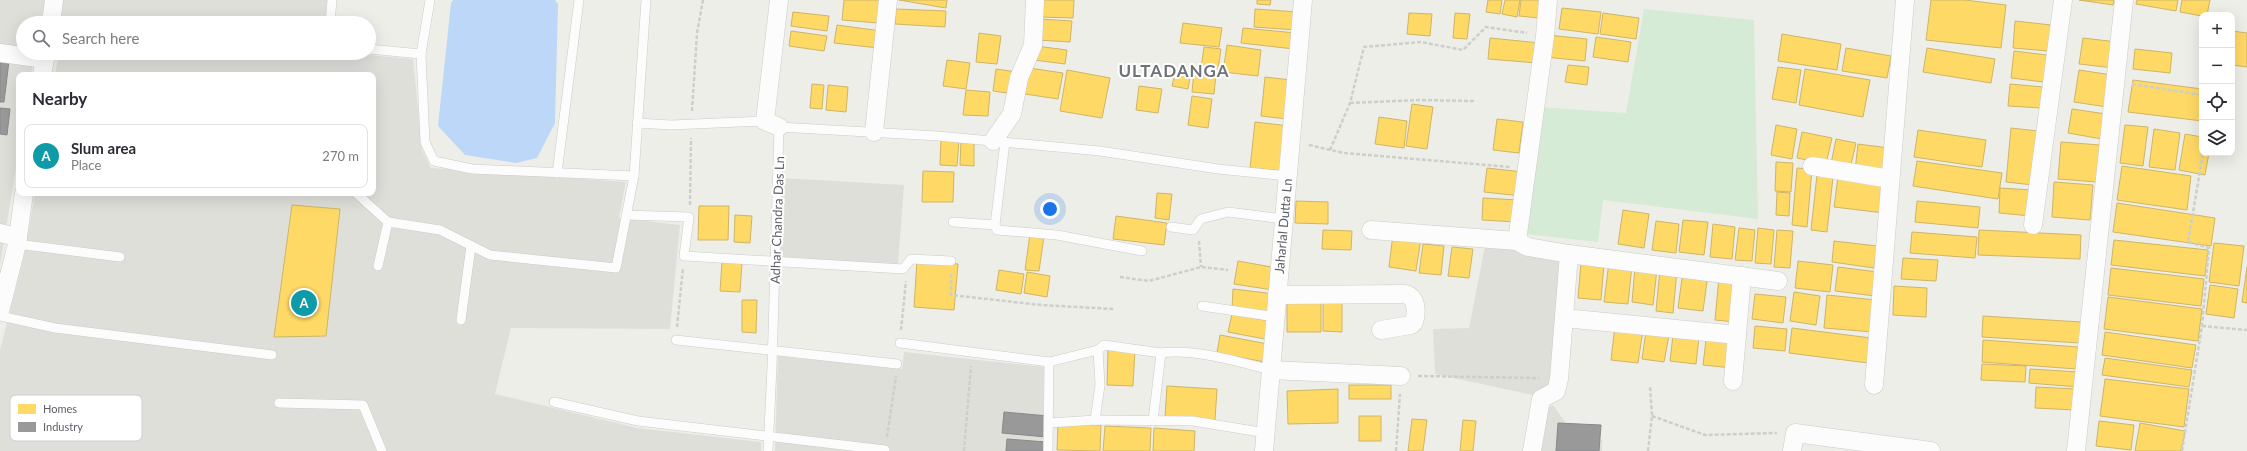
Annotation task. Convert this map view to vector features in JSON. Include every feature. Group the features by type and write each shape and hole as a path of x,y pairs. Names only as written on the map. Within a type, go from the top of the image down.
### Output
{"street":[{"path":"52,16 54,0"},
{"name":"Adhar Chandra Das Ln","path":"772,124 779,0"},
{"path":"874,132 888,0"},
{"path":"999,142 1012,114 1019,78 1033,45 1035,0"},
{"name":"Jaharlal Dutta Ln","path":"1264,451 1302,0"},
{"path":"1517,241 1545,36 1548,0"},
{"path":"1874,384 1905,0"},
{"path":"2033,226 2063,0"},
{"path":"2076,451 2124,0"},
{"path":"0,53 16,56"},
{"path":"1812,166 1890,179"},
{"path":"1,302 17,240 24,196"},
{"path":"1372,230 1517,241 1528,247 1569,254 1778,281"},
{"path":"0,233 17,240"},
{"path":"1532,451 1541,399 1556,391 1559,379 1569,254"},
{"path":"1733,381 1742,276"},
{"path":"1277,295 1411,295 1414,299 1414,322 1411,325 1381,330"},
{"path":"1564,318 1737,335"},
{"path":"1271,370 1401,376"},
{"path":"1792,451 1795,433 1931,451"}],"lane":[{"path":"331,16 332,0"},
{"path":"430,0 421,54 424,142 434,162 472,169 634,176"},
{"path":"557,173 579,0"},
{"path":"359,196 388,222 440,230 490,255 616,268 634,176 646,0"},
{"path":"376,50 421,54"},
{"path":"638,123 772,124 999,142 1100,151 1218,169 1288,176"},
{"name":"Adhar Chandra Das Ln","path":"768,451 776,260 772,124"},
{"path":"999,142 995,225 997,230 1057,235 1142,251"},
{"path":"1171,227 1193,230 1201,219 1228,212 1284,219"},
{"path":"626,215 689,217 684,256 776,260 903,269 911,259 951,261"},
{"path":"378,266 388,222"},
{"path":"953,222 995,225"},
{"path":"17,240 120,257"},
{"path":"461,320 471,246"},
{"path":"1202,306 1276,317"},
{"path":"0,316 55,328 272,355"},
{"path":"676,340 897,364"},
{"path":"900,343 1049,362 1098,350 1104,344 1161,353 1170,352 1220,358 1271,370"},
{"path":"1095,420 1100,386 1098,350"},
{"path":"1153,420 1161,353"},
{"path":"1048,451 1049,362"},
{"path":"554,402 638,421 885,450"},
{"path":"279,403 363,406 382,451"},
{"path":"1049,423 1095,420 1194,421 1266,433"}],"path":[{"path":"689,217 691,124 697,33 703,0"},
{"path":"1330,150 1350,103 1364,47 1421,42 1463,50 1486,27 1545,36"},
{"path":"2116,82 2199,95"},
{"path":"1350,103 1419,100 1474,101"},
{"path":"1290,141 1344,153 1527,169"},
{"path":"2182,451 2202,326 2209,248 2188,242 2202,156"},
{"path":"1193,230 1199,241 1201,267"},
{"path":"676,340 678,304 684,256"},
{"path":"951,261 951,295 1041,305 1114,309"},
{"path":"1120,277 1149,281 1180,274 1201,267 1228,270"},
{"path":"2202,326 2247,330"},
{"path":"964,451 972,353"},
{"path":"1396,451 1401,376 1559,379"},
{"path":"1648,451 1652,416 1650,386"},
{"path":"1652,416 1704,435 1795,433"}],"shaded area":[{"path":"0,0 45,0 42,16 16,16 16,60 34,60 32,72 16,72 16,168 0,265"},
{"path":"60,0 327,0 326,16 58,16"},
{"path":"376,56 413,59 422,150 431,168 626,182 619,218 680,225 670,329 511,328 495,394 637,428 761,442 761,451 0,451 0,350 24,256 34,196 376,196 376,72 56,72 58,60 376,60"},
{"path":"782,178 904,185 898,265 781,257"},
{"path":"1485,246 1518,247 1565,260 1554,386 1533,395 1435,374 1433,329 1469,328"},
{"path":"904,352 1044,367 1042,451 775,451 778,356 902,369"},
{"path":"1553,405 1570,429 1602,440 1602,451 1538,451 1543,411"}],"green space":[{"path":"1644,9 1754,20 1758,219 1603,200 1598,242 1525,234 1540,107 1626,113"}],"water":[{"path":"453,0 555,0 558,4 555,123 537,158 516,163 465,155 438,126 451,3"}],"building: Homes":[{"path":"844,0 880,0 878,23 842,20"},
{"path":"899,0 947,0 946,8"},
{"path":"1041,0 1074,0 1073,18 1040,17"},
{"path":"1257,0 1271,0 1270,5 1257,4"},
{"path":"1488,0 1502,0 1500,14 1486,12"},
{"path":"1505,0 1520,0 1517,17 1502,14"},
{"path":"1521,0 1541,0 1539,18 1519,16"},
{"path":"1931,0 1965,0 2006,5 2001,48 1926,40"},
{"path":"2079,0 2114,0 2113,5"},
{"path":"2137,0 2178,0 2176,11 2136,4"},
{"path":"2182,0 2210,0 2208,12 2199,12 2199,15 2180,12"},
{"path":"1562,8 1601,12 1598,34 1559,29"},
{"path":"896,9 946,11 945,27 895,24"},
{"path":"1255,9 1298,12 1296,30 1254,27"},
{"path":"793,12 829,16 827,31 791,26"},
{"path":"1409,13 1432,14 1430,36 1407,34"},
{"path":"1455,13 1470,14 1467,39 1453,38"},
{"path":"1603,13 1639,18 1636,39 1600,34"},
{"path":"1039,19 1072,21 1070,42 1037,40"},
{"path":"2015,21 2051,25 2048,51 2013,48"},
{"path":"1183,23 1222,28 1219,47 1180,43"},
{"path":"837,25 881,31 878,48 834,43"},
{"path":"1243,28 1296,33 1294,49 1241,43"},
{"path":"791,31 827,36 824,51 789,46"},
{"path":"2235,31 2247,33 2247,67 2235,65"},
{"path":"979,33 1001,36 997,64 976,62"},
{"path":"1782,34 1841,44 1837,70 1778,61"},
{"path":"1548,35 1587,39 1585,61 1545,57"},
{"path":"1596,37 1631,42 1628,62 1593,57"},
{"path":"1490,38 1540,43 1537,63 1488,59"},
{"path":"2083,38 2117,42 2114,68 2079,64"},
{"path":"1227,45 1261,50 1258,76 1223,72"},
{"path":"1036,46 1067,50 1065,64 1034,60"},
{"path":"1204,47 1221,49 1218,70 1201,68"},
{"path":"1846,48 1891,56 1887,78 1842,71"},
{"path":"1927,48 1995,59 1991,83 1923,72"},
{"path":"2135,49 2172,53 2170,73 2133,69"},
{"path":"2014,51 2047,55 2044,82 2011,78"},
{"path":"947,60 970,63 966,89 943,86"},
{"path":"1568,65 1589,67 1587,85 1565,82"},
{"path":"1778,67 1801,70 1796,103 1772,99"},
{"path":"1029,68 1063,73 1058,99 1025,94"},
{"path":"996,69 1017,72 1014,94 993,91"},
{"path":"1176,69 1191,72 1188,89 1172,86"},
{"path":"1805,69 1870,80 1863,117 1799,105"},
{"path":"1067,70 1110,78 1102,118 1060,111"},
{"path":"2079,70 2112,75 2107,107 2074,102"},
{"path":"1194,71 1216,74 1214,94 1192,92"},
{"path":"1265,77 1291,80 1287,119 1261,116"},
{"path":"2133,80 2199,89 2199,121 2128,112"},
{"path":"812,84 824,85 822,109 810,108"},
{"path":"2010,84 2043,87 2041,108 2008,106"},
{"path":"828,85 848,87 846,112 826,110"},
{"path":"1139,86 1162,89 1158,113 1136,110"},
{"path":"966,90 990,92 988,116 963,115"},
{"path":"1192,96 1212,99 1208,128 1188,125"},
{"path":"1412,104 1433,107 1427,149 1406,146"},
{"path":"2072,109 2106,114 2102,139 2068,133"},
{"path":"1379,117 1407,121 1404,148 1375,144"},
{"path":"1497,119 1523,122 1519,153 1493,150"},
{"path":"1255,122 1289,126 1284,171 1250,168"},
{"path":"1776,125 1797,129 1792,159 1771,155"},
{"path":"2125,125 2148,127 2143,166 2120,163"},
{"path":"2011,128 2038,131 2033,185 2006,182"},
{"path":"2154,129 2180,133 2175,170 2149,167"},
{"path":"1918,130 1986,140 1982,167 1914,157"},
{"path":"1802,132 1832,138 1826,164 1797,158"},
{"path":"2185,134 2199,136 2199,156 2208,156 2205,175 2179,170"},
{"path":"941,138 959,139 957,166 940,165"},
{"path":"1836,139 1856,143 1850,169 1831,164"},
{"path":"961,140 974,141 974,166 960,165"},
{"path":"2061,142 2100,145 2097,182 2058,179"},
{"path":"1858,144 1889,148 1886,174 1855,171"},
{"path":"1917,161 2002,173 1998,199 1913,186"},
{"path":"1776,162 1793,163 1791,192 1775,191"},
{"path":"2122,166 2191,176 2187,210 2117,200"},
{"path":"1487,168 1523,172 1521,196 1484,192"},
{"path":"1797,168 1812,169 1807,227 1792,225"},
{"path":"923,171 954,172 953,202 922,202"},
{"path":"1817,175 1833,177 1827,232 1811,230"},
{"path":"1838,177 1888,184 1884,213 1834,207"},
{"path":"2054,182 2093,185 2090,220 2052,217"},
{"path":"2000,188 2032,190 2031,216 1999,213"},
{"path":"1777,192 1790,193 1789,216 1776,215"},
{"path":"1157,193 1172,194 1169,220 1155,218"},
{"path":"1483,198 1518,200 1517,222 1482,220"},
{"path":"1296,201 1328,202 1328,224 1295,223"},
{"path":"1917,201 1980,207 1978,228 1915,222"},
{"path":"2117,203 2215,218 2211,246 2113,232"},
{"path":"292,205 340,209 326,336 274,337"},
{"path":"699,206 729,206 728,240 698,240"},
{"path":"1623,210 1649,214 1644,248 1618,244"},
{"path":"735,215 752,216 750,243 734,242"},
{"path":"1116,216 1167,223 1164,245 1113,239"},
{"path":"1683,220 1708,222 1704,255 1679,252"},
{"path":"1656,221 1679,224 1676,253 1652,250"},
{"path":"1713,224 1735,227 1732,259 1710,257"},
{"path":"1739,228 1755,230 1752,261 1735,260"},
{"path":"1758,228 1774,230 1771,264 1755,263"},
{"path":"1323,230 1352,231 1351,250 1322,249"},
{"path":"1777,230 1793,231 1790,268 1774,267"},
{"path":"1979,230 2081,235 2080,259 1978,255"},
{"path":"1912,232 1977,237 1975,258 1910,253"},
{"path":"1030,234 1044,236 1039,271 1025,270"},
{"path":"1393,234 1421,238 1416,271 1389,267"},
{"path":"2114,240 2208,250 2205,276 2111,265"},
{"path":"1834,241 1877,246 1874,268 1832,262"},
{"path":"2214,243 2244,246 2239,286 2209,282"},
{"path":"1423,244 1444,246 1441,275 1419,273"},
{"path":"1452,247 1473,249 1469,278 1448,276"},
{"path":"1903,258 1938,260 1936,281 1901,279"},
{"path":"917,261 958,264 954,310 914,307"},
{"path":"1238,261 1277,268 1273,290 1234,284"},
{"path":"1798,261 1833,265 1830,292 1795,288"},
{"path":"722,262 742,263 740,292 720,291"},
{"path":"1581,262 1604,264 1601,300 1578,298"},
{"path":"1609,262 1632,265 1628,304 1604,302"},
{"path":"1635,267 1657,269 1653,305 1632,302"},
{"path":"1838,267 1878,272 1875,296 1835,291"},
{"path":"2247,267 2247,303 2242,302"},
{"path":"2111,268 2204,279 2201,306 2108,295"},
{"path":"1660,269 1677,270 1673,313 1656,311"},
{"path":"999,270 1024,274 1021,294 996,290"},
{"path":"1683,271 1708,274 1703,311 1678,308"},
{"path":"1027,272 1050,276 1047,297 1024,293"},
{"path":"1719,277 1739,278 1735,322 1715,320"},
{"path":"2210,285 2238,289 2234,318 2206,314"},
{"path":"1894,286 1927,288 1926,317 1893,315"},
{"path":"1233,289 1275,294 1273,313 1232,309"},
{"path":"1794,292 1820,296 1816,325 1790,321"},
{"path":"1755,294 1786,297 1783,323 1752,319"},
{"path":"1827,295 1876,300 1873,332 1824,328"},
{"path":"2108,297 2202,309 2198,341 2104,329"},
{"path":"742,300 757,300 756,333 742,332"},
{"path":"1287,301 1321,302 1321,332 1287,332"},
{"path":"1323,302 1342,302 1342,332 1323,331"},
{"path":"1232,314 1274,322 1270,340 1228,332"},
{"path":"1983,316 2081,322 2080,343 1982,337"},
{"path":"1615,326 1643,330 1638,363 1611,360"},
{"path":"1755,326 1787,329 1785,351 1753,348"},
{"path":"1792,328 1871,338 1868,363 1789,353"},
{"path":"1646,331 1669,335 1664,362 1642,359"},
{"path":"2105,332 2196,345 2192,368 2102,355"},
{"path":"1220,335 1268,344 1265,362 1217,353"},
{"path":"1673,335 1699,337 1696,364 1670,361"},
{"path":"1706,340 1734,342 1732,368 1703,365"},
{"path":"1983,340 2078,347 2076,369 1982,362"},
{"path":"1108,349 1135,350 1133,386 1107,385"},
{"path":"2105,358 2192,370 2189,387 2102,375"},
{"path":"1982,364 2026,366 2025,382 1981,380"},
{"path":"2030,369 2079,372 2078,387 2029,383"},
{"path":"2105,379 2189,389 2184,427 2100,416"},
{"path":"1349,385 1391,385 1391,399 1349,399"},
{"path":"1167,386 1217,389 1215,420 1165,417"},
{"path":"2036,387 2076,389 2075,410 2035,408"},
{"path":"1338,389 1338,423 1288,424 1287,391"},
{"path":"1359,416 1381,416 1381,441 1359,441"},
{"path":"1412,419 1427,420 1423,451 1408,451"},
{"path":"1463,420 1476,421 1473,451 1460,451"},
{"path":"2099,421 2134,425 2131,450 2096,446"},
{"path":"1058,423 1101,425 1100,451 1057,450"},
{"path":"2140,423 2185,431 2181,451 2135,451"},
{"path":"1105,426 1151,428 1150,451 1103,451"},
{"path":"1154,428 1195,431 1194,451 1153,451"}],"building: Industry":[{"path":"0,59 9,61 4,102 0,102"},
{"path":"0,108 10,109 7,135 0,134"},
{"path":"1004,412 1048,416 1046,437 1002,433"},
{"path":"1558,423 1601,425 1599,451 1556,451"},
{"path":"1007,439 1046,442 1045,451 1006,451"}],"place":[{"name":"Slum area","path":"304,303"}],"district":[{"name":"ULTADANGA","path":"1174,71"}]}
